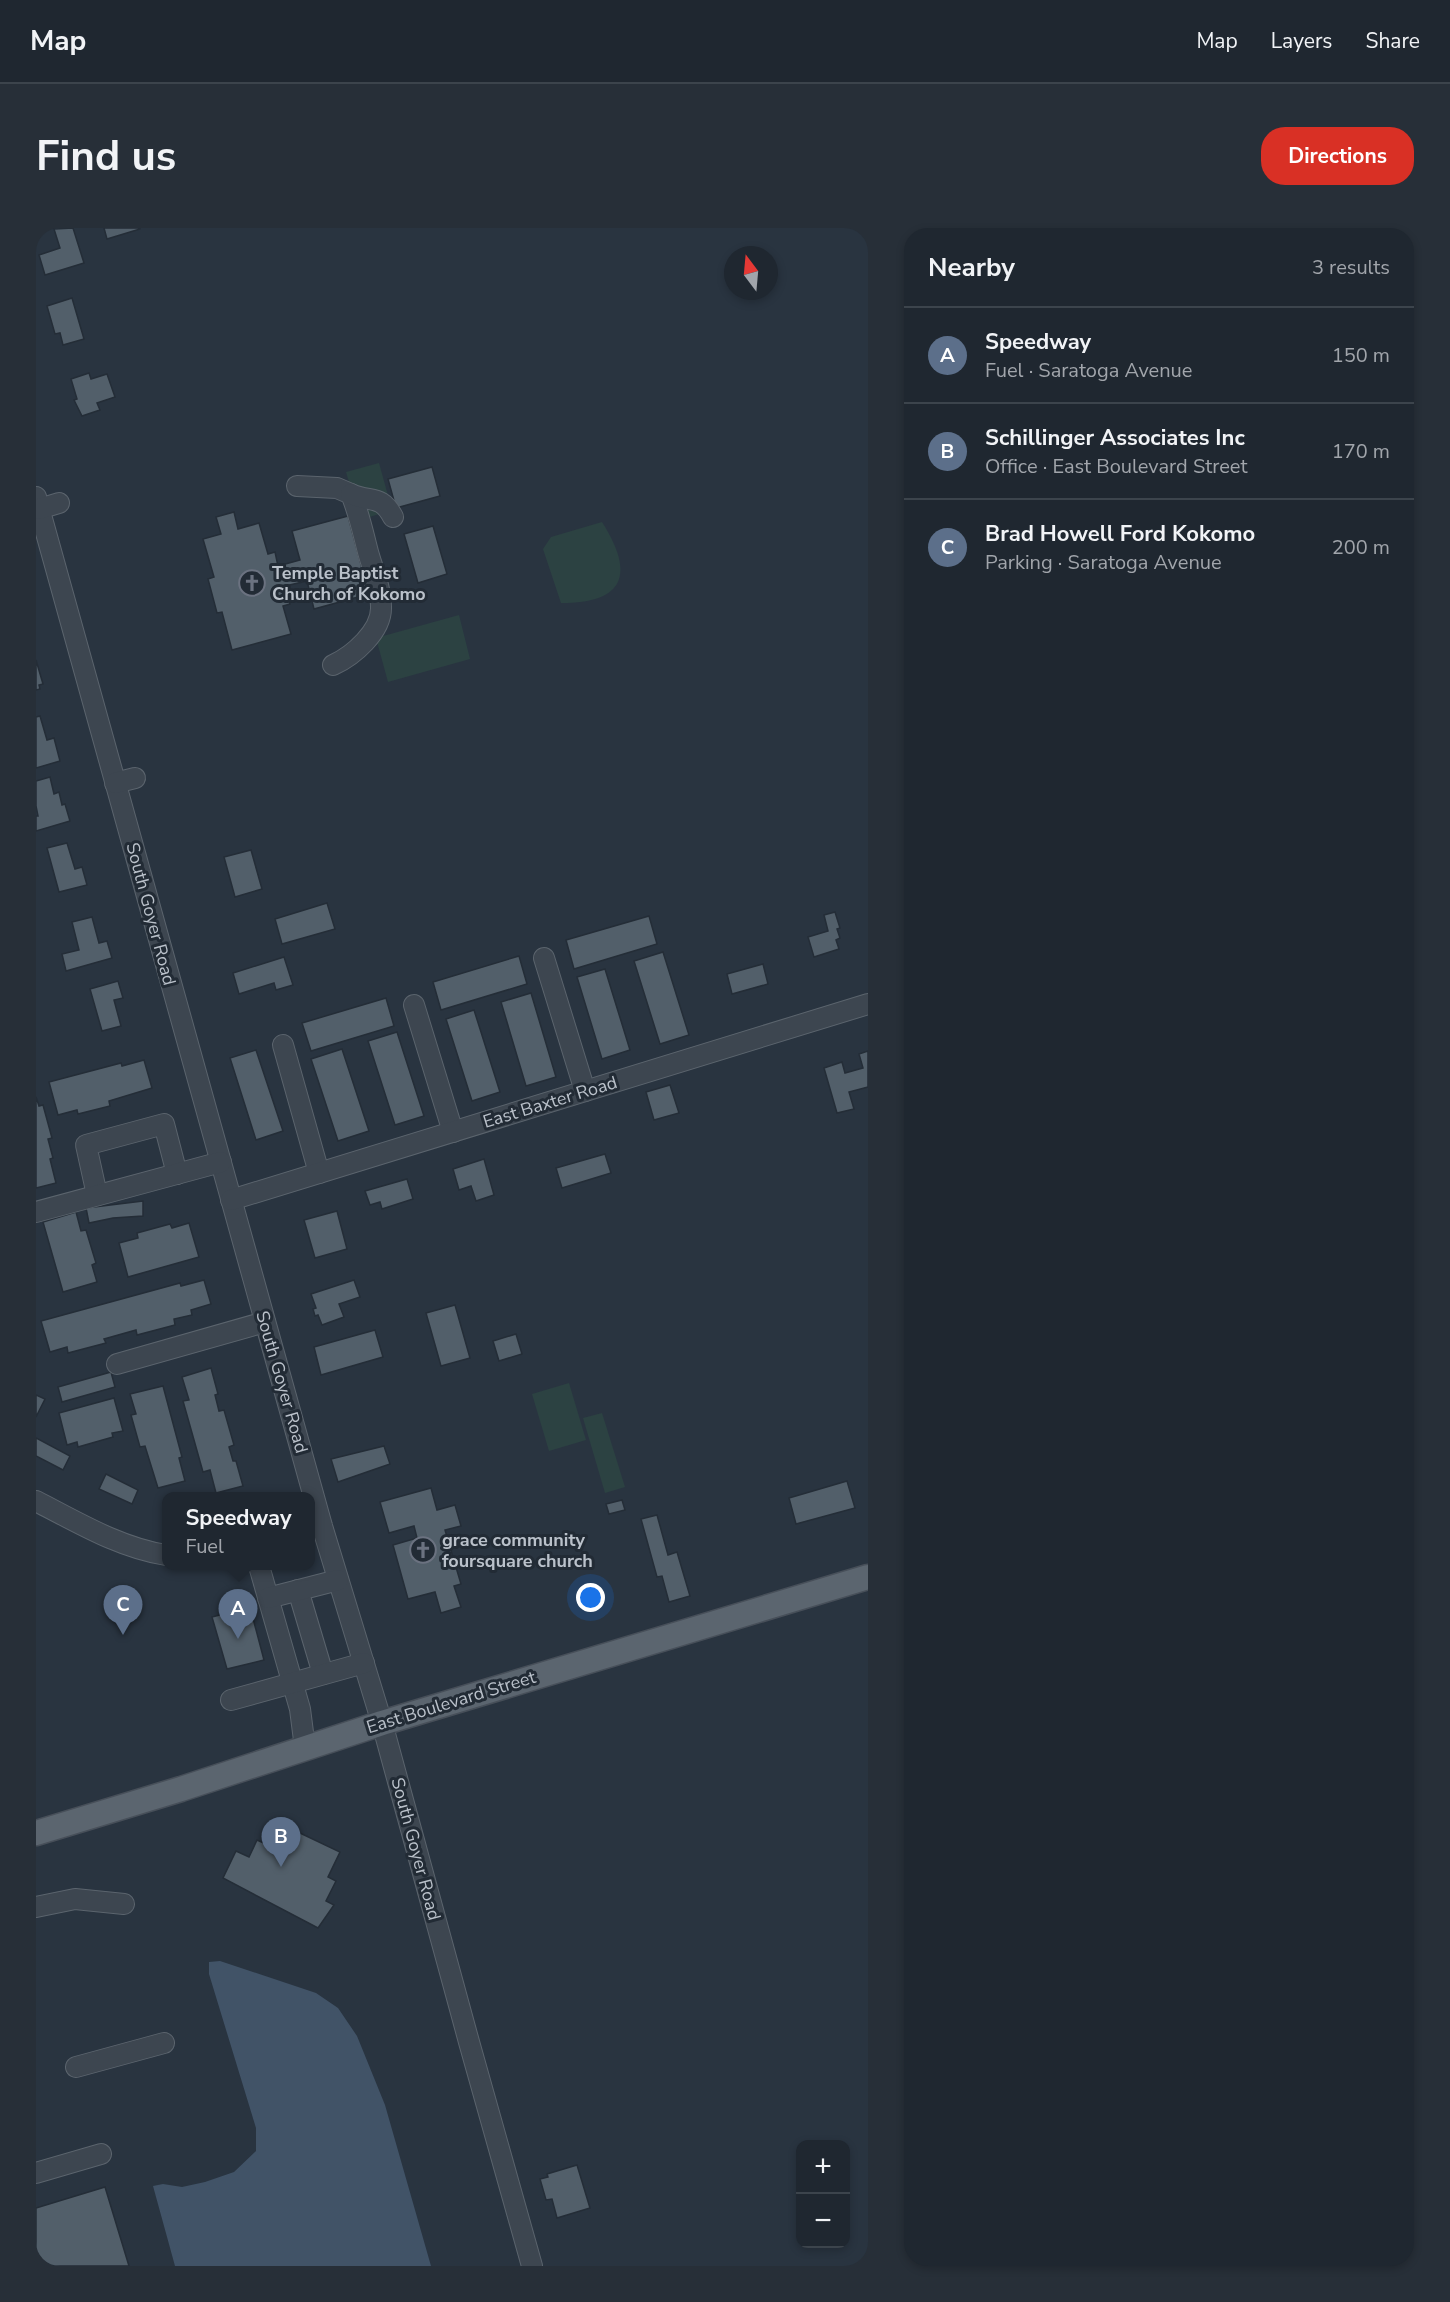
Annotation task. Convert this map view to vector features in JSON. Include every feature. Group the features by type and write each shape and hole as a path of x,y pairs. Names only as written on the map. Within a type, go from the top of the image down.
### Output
{"main road":[{"name":"East Boulevard Street","path":"36,1833 382,1723 868,1576"}],"street":[{"path":"297,486 337,488 380,501 388,507 393,517"},
{"path":"333,665 363,643 377,624 381,609 378,587 351,494"},
{"path":"38,503 59,503"},
{"name":"South Goyer Road","path":"38,503 265,1322 307,1492"},
{"path":"115,783 135,778"},
{"path":"544,958 585,1091"},
{"name":"East Baxter Road","path":"231,1200 868,1004"},
{"path":"414,1005 453,1132"},
{"path":"282,1045 319,1173"},
{"path":"97,1195 86,1145 164,1124 177,1174"},
{"path":"36,1212 221,1162"},
{"path":"117,1364 265,1322"},
{"path":"36,1501 144,1552 162,1554"},
{"name":"South Goyer Road","path":"316,1527 338,1580 382,1723 532,2266"},
{"path":"260,1570 300,1709 305,1748"},
{"path":"268,1599 338,1580"},
{"path":"298,1590 323,1674"},
{"path":"231,1700 364,1663"},
{"path":"36,1907 75,1899 124,1904"},
{"path":"76,2067 164,2043"},
{"path":"36,2173 102,2154"}],"green space":[{"path":"379,463 392,510 360,520 346,472"},
{"path":"602,522 619,557 618,582 611,591 599,598 561,603 543,549 551,537"},
{"path":"459,615 470,659 388,682 376,638"},
{"path":"569,1383 586,1440 549,1451 532,1394"},
{"path":"602,1413 625,1487 605,1493 583,1418"}],"water":[{"path":"220,1961 316,1993 338,2008 357,2036 385,2105 431,2266 175,2266 153,2186 163,2184 182,2187 205,2182 234,2172 256,2151 256,2128 209,1974 209,1962"}],"building":[{"path":"73,228 84,263 45,275 39,255 60,248 54,229"},
{"path":"104,228 140,228 140,229 107,239"},
{"path":"72,298 84,339 63,345 60,333 55,334 47,306"},
{"path":"89,373 91,379 107,374 115,397 97,403 100,410 82,416 74,400 77,399 71,379"},
{"path":"432,467 440,496 396,508 388,479"},
{"name":"Temple Baptist Church of Kokomo","path":"234,512 238,529 259,523 268,554 275,552 278,566 300,560 292,531 348,516 369,594 314,609 307,581 285,586 290,604 283,606 291,634 232,650 222,612 217,613 208,579 214,577 203,539 221,534 216,517"},
{"path":"433,526 447,574 418,583 404,534"},
{"path":"36,660 43,684 39,685 40,689 36,690"},
{"path":"40,716 47,740 54,738 60,761 36,768 36,717"},
{"path":"50,777 54,794 59,792 62,805 65,804 70,821 36,831 36,816 38,816 36,781"},
{"path":"67,843 75,869 82,867 87,885 59,892 47,848"},
{"path":"251,850 262,889 235,897 224,857"},
{"path":"327,903 335,929 282,944 275,919"},
{"path":"835,912 840,928 837,929 840,938 836,940 839,949 814,957 808,937 828,931 824,915"},
{"path":"649,916 657,944 574,969 566,940"},
{"path":"92,917 99,943 107,941 112,958 66,971 62,954 79,950 72,922"},
{"path":"663,952 689,1035 660,1044 634,961"},
{"path":"519,956 527,984 441,1010 433,982"},
{"path":"284,957 293,985 276,990 274,983 239,994 233,973"},
{"path":"763,964 768,984 732,994 727,974"},
{"path":"605,969 630,1050 602,1059 577,977"},
{"path":"118,981 123,998 114,1000 121,1026 102,1031 90,989"},
{"path":"531,993 556,1077 526,1086 501,1002"},
{"path":"386,998 394,1026 311,1051 302,1023"},
{"path":"474,1010 500,1092 472,1101 446,1019"},
{"path":"397,1032 424,1116 395,1125 368,1041"},
{"path":"342,1049 369,1131 338,1141 311,1059"},
{"path":"256,1050 283,1131 256,1140 230,1058"},
{"path":"868,1051 868,1087 849,1092 854,1109 837,1113 824,1068 842,1062 845,1073 863,1068 859,1054"},
{"path":"144,1060 152,1088 109,1101 110,1106 78,1114 77,1110 58,1115 49,1082 121,1063 122,1066"},
{"path":"670,1085 679,1113 654,1120 646,1092"},
{"path":"36,1097 39,1106 43,1105 52,1138 48,1139 56,1183 36,1188"},
{"path":"605,1154 611,1173 562,1188 556,1168"},
{"path":"484,1159 494,1195 476,1201 471,1186 459,1190 453,1169"},
{"path":"407,1179 413,1199 382,1209 380,1202 370,1205 365,1191"},
{"path":"143,1201 143,1216 113,1218 89,1223 86,1208"},
{"path":"337,1211 347,1249 315,1258 304,1220"},
{"path":"76,1212 81,1231 86,1230 96,1263 92,1265 97,1282 63,1292 43,1222"},
{"path":"189,1223 199,1257 128,1277 119,1243 138,1238 137,1233 170,1224 172,1228"},
{"path":"204,1280 211,1304 191,1310 192,1315 174,1319 175,1325 137,1335 136,1330 104,1339 106,1343 68,1353 67,1347 50,1352 41,1321 180,1283 181,1286"},
{"path":"354,1280 360,1297 339,1304 344,1317 322,1325 318,1315 315,1316 313,1309 316,1308 311,1294"},
{"path":"455,1305 470,1358 441,1366 426,1313"},
{"path":"375,1330 383,1357 321,1375 314,1347"},
{"path":"516,1334 522,1354 499,1361 493,1341"},
{"path":"211,1368 218,1394 215,1395 219,1411 224,1410 234,1445 229,1447 233,1461 236,1461 243,1486 216,1492 210,1470 203,1472 183,1401 189,1400 182,1377"},
{"path":"111,1372 115,1387 62,1402 58,1387"},
{"path":"163,1386 182,1457 179,1458 185,1481 158,1488 145,1446 140,1447 131,1415 136,1414 130,1394"},
{"path":"36,1395 45,1399 36,1417"},
{"path":"114,1398 123,1431 112,1433 113,1437 78,1447 77,1442 67,1445 59,1413"},
{"path":"36,1438 70,1456 63,1470 36,1456"},
{"path":"384,1446 390,1464 338,1482 331,1459"},
{"path":"106,1474 138,1490 132,1504 99,1489"},
{"path":"847,1481 855,1508 796,1524 789,1498"},
{"name":"grace community foursquare church","path":"431,1488 437,1510 455,1505 461,1526 445,1530 461,1584 454,1586 461,1607 441,1613 435,1592 408,1599 393,1545 417,1538 414,1526 389,1533 380,1502"},
{"path":"622,1500 625,1510 609,1514 606,1504"},
{"path":"657,1515 668,1555 677,1552 690,1596 669,1602 662,1576 657,1577 641,1519"},
{"path":"250,1607 264,1660 227,1669 212,1617"},
{"path":"279,1823 340,1852 328,1877 336,1881 326,1901 334,1905 318,1928 223,1878 236,1851 249,1857 257,1840 268,1845"},
{"path":"577,2165 590,2208 557,2218 552,2199 546,2200 540,2179 548,2177 547,2174"},
{"path":"105,2187 129,2266 36,2266 36,2208"}],"place":[{"name":"Temple Baptist Church of Kokomo","path":"252,583"},
{"name":"grace community foursquare church","path":"423,1550"},
{"name":"Brad Howell Ford Kokomo","path":"123,1635"},
{"name":"Speedway","path":"238,1639"},
{"name":"Schillinger Associates Inc","path":"281,1867"}]}
